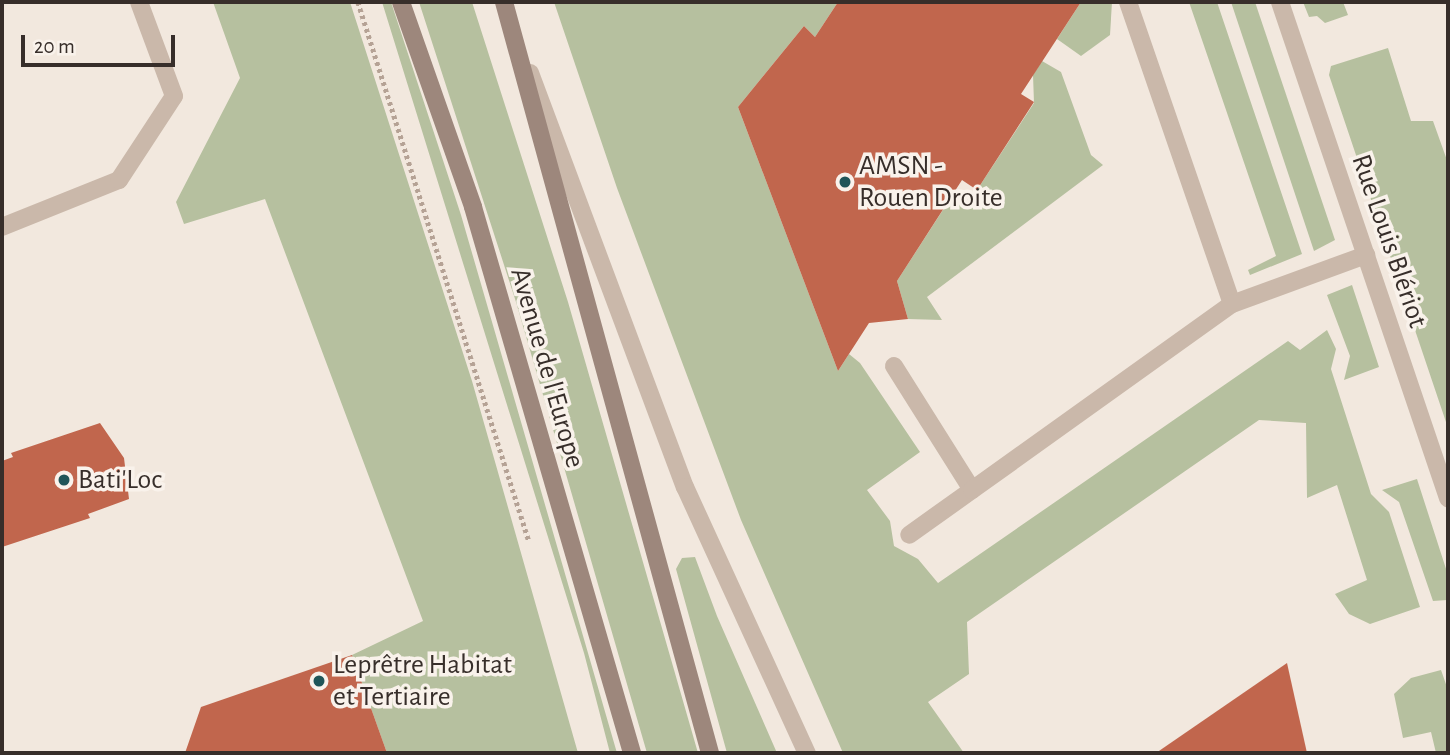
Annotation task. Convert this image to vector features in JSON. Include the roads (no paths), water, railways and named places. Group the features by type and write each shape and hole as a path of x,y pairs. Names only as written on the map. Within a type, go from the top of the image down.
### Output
{"main road":[{"name":"Avenue de l'Europe","path":"401,2 473,207 632,753"},
{"name":"Avenue de l'Europe","path":"504,2 515,33 710,753"}],"street":[{"path":"2,227 119,180 174,96 139,2"},
{"path":"1128,2 1232,304"},
{"name":"Rue Louis Blériot","path":"1280,2 1448,498"},
{"path":"515,33 685,486 807,753"},
{"path":"909,535 1232,304 1366,255"},
{"path":"894,366 972,490"}],"place":[{"name":"AMSN - Rouen Droite","path":"845,182"},
{"name":"Bati'Loc","path":"64,480"},
{"name":"Leprêtre Habitat et Tertiaire","path":"319,681"}]}
